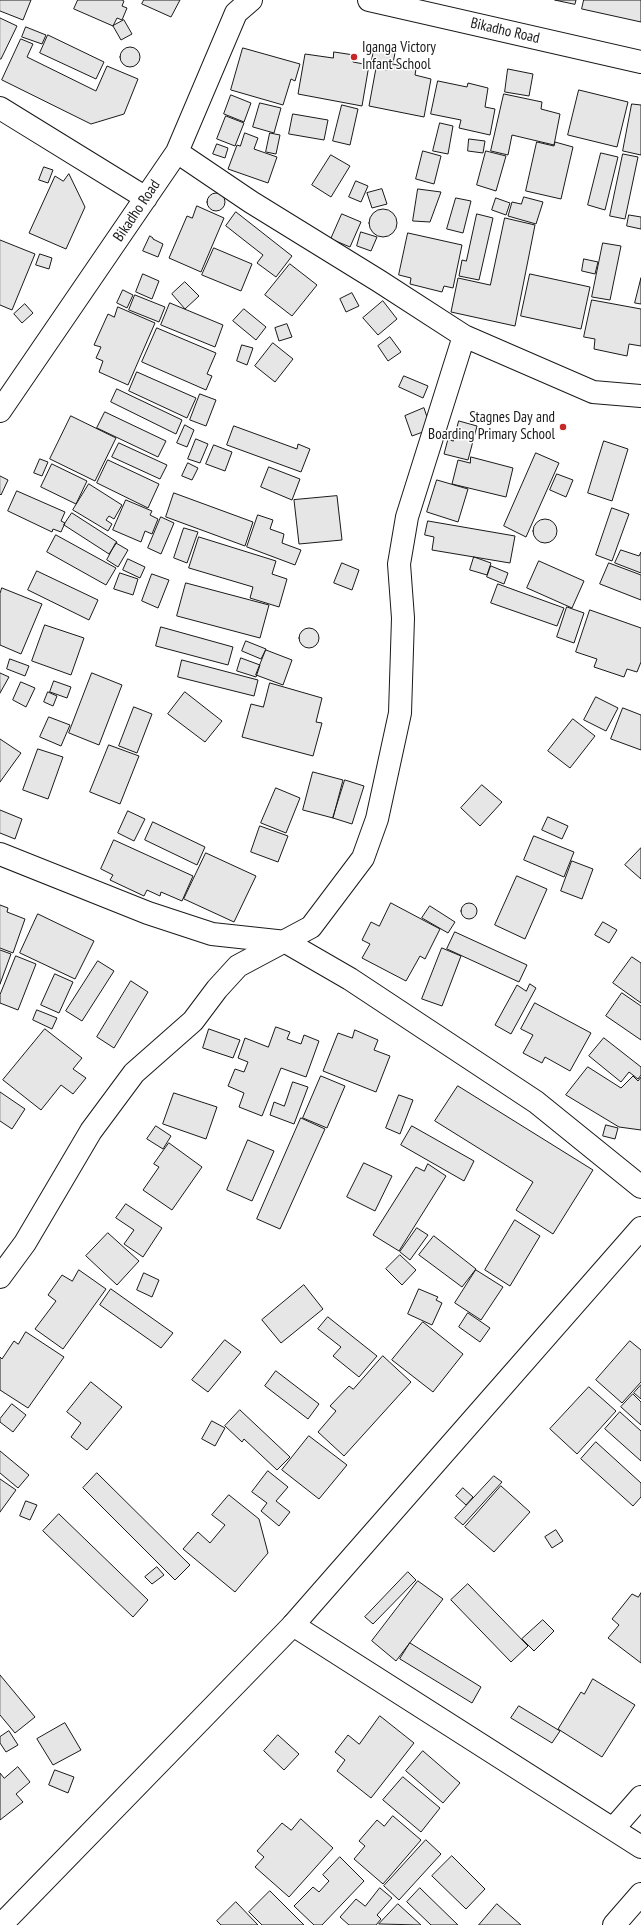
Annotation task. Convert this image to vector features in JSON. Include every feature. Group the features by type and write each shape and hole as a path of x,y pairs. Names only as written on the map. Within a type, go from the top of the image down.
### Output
{"street":[{"name":"Bikadho Road","path":"0,411 177,152 236,13 251,0"},
{"name":"Bikadho Road","path":"369,0 641,62"},
{"path":"0,108 146,198"},
{"path":"177,152 251,202 379,281 464,336 593,392 641,396"},
{"path":"0,1278 26,1243 91,1131 134,1073 193,1021 217,989 238,966 312,927 363,858 377,819 400,713 403,618 399,564 407,517 464,336"},
{"path":"0,854 148,913 212,934 286,942 350,979 536,1102 641,1187"},
{"path":"1,1925 293,1626 641,1228"},
{"path":"293,1626 641,1847"},
{"path":"613,1829 641,1797"},
{"path":"614,1925 641,1894"}],"building":[{"path":"0,0 31,0 23,20 0,11"},
{"path":"78,0 122,0 124,1 122,6 127,8 122,20 117,18 113,26 74,9"},
{"path":"144,0 180,0 171,17 142,4"},
{"path":"555,0 576,0 575,4"},
{"path":"584,0 641,0 641,22 582,9"},
{"path":"0,18 17,26 1,59 0,59"},
{"path":"124,20 132,34 121,40 113,26"},
{"path":"26,27 46,35 42,44 22,37"},
{"path":"48,35 104,62 96,79 40,53"},
{"path":"21,39 33,44 27,57 96,91 107,66 138,79 124,114 91,124 2,80"},
{"path":"375,44 396,48 393,63 372,60"},
{"path":"130,47 137,50 140,57 137,64 130,67 123,64 120,57 123,50"},
{"path":"243,48 300,64 295,81 291,79 283,105 231,90"},
{"path":"334,52 354,55 353,62 369,65 362,106 298,94 305,54 333,58"},
{"path":"388,63 416,69 415,75 431,79 424,117 369,106 376,68 387,70"},
{"path":"508,69 533,74 529,96 505,92"},
{"path":"438,81 467,87 468,83 488,88 485,107 495,109 490,135 459,128 461,120 431,114"},
{"path":"579,90 628,102 617,147 568,135"},
{"path":"504,94 542,102 541,109 560,114 554,145 512,135 508,155 491,151"},
{"path":"231,95 251,103 244,122 224,114"},
{"path":"260,103 281,108 274,133 253,127"},
{"path":"632,104 641,105 641,155 623,151"},
{"path":"342,105 358,109 350,145 333,141"},
{"path":"293,114 328,120 324,140 289,134"},
{"path":"226,116 244,123 235,146 217,139"},
{"path":"440,123 453,126 448,154 433,151"},
{"path":"245,133 258,138 254,149 277,157 268,183 228,169 237,145 240,146"},
{"path":"270,133 280,135 276,154 266,152"},
{"path":"469,139 485,141 483,153 468,151"},
{"path":"537,142 554,146 555,142 573,147 561,199 526,191"},
{"path":"217,144 228,148 225,158 213,154"},
{"path":"423,151 441,156 434,184 416,179"},
{"path":"486,151 506,156 496,191 477,185"},
{"path":"601,153 618,157 605,210 588,205"},
{"path":"623,154 638,157 625,219 610,216"},
{"path":"331,155 350,166 331,197 312,185"},
{"path":"44,167 53,170 48,183 39,180"},
{"path":"69,174 85,207 66,249 29,233 55,176 63,181"},
{"path":"356,181 368,186 361,202 349,197"},
{"path":"382,189 387,204 372,208 367,193"},
{"path":"418,189 441,192 430,222 413,221"},
{"path":"212,193 220,193 225,198 223,209 220,211 212,211 207,206 207,198"},
{"path":"524,197 543,202 536,224 508,216 512,202 521,204"},
{"path":"456,198 471,201 463,233 447,229"},
{"path":"496,198 510,203 506,215 492,210"},
{"path":"197,206 224,218 201,272 169,258 187,216 192,218"},
{"path":"383,209 393,213 397,223 393,233 383,237 373,233 369,223 373,213"},
{"path":"236,212 292,256 276,277 257,263 263,255 226,226"},
{"path":"342,214 361,222 350,247 331,239"},
{"path":"477,214 493,218 479,280 459,276 462,260 466,261"},
{"path":"629,215 641,217 641,229 627,226"},
{"path":"505,218 535,225 515,326 451,312 458,278 490,285"},
{"path":"361,232 377,237 371,251 357,246"},
{"path":"408,233 462,245 453,288 444,286 442,292 410,284 411,278 399,275"},
{"path":"150,236 163,244 158,257 143,251"},
{"path":"0,240 35,254 12,310 0,305"},
{"path":"603,243 621,246 610,300 592,297"},
{"path":"214,248 252,264 241,291 202,275"},
{"path":"40,254 52,258 49,269 36,265"},
{"path":"584,259 598,262 595,274 582,271"},
{"path":"290,264 317,285 292,316 265,295"},
{"path":"143,274 159,281 152,299 136,292"},
{"path":"530,274 590,287 581,329 521,316"},
{"path":"641,278 641,304 635,303"},
{"path":"185,282 199,296 185,309 172,294"},
{"path":"123,290 133,295 127,308 117,303"},
{"path":"352,293 359,306 346,312 340,299"},
{"path":"135,295 165,307 159,322 129,310"},
{"path":"592,300 641,309 641,346 629,344 627,356 594,349 595,339 584,337"},
{"path":"383,301 397,319 378,335 363,318"},
{"path":"170,303 223,325 215,347 161,325"},
{"path":"25,304 33,313 22,323 14,314"},
{"path":"118,307 155,323 128,385 99,372 103,361 96,358 101,347 94,345 108,314 114,317"},
{"path":"244,309 266,327 256,340 233,321"},
{"path":"287,324 292,337 279,341 275,328"},
{"path":"157,328 216,353 207,374 212,376 206,390 142,362"},
{"path":"390,337 401,352 388,361 378,346"},
{"path":"273,343 293,359 275,382 255,366"},
{"path":"242,345 253,348 247,365 237,361"},
{"path":"137,372 196,398 187,418 129,391"},
{"path":"404,376 428,386 423,398 399,387"},
{"path":"117,389 182,420 176,434 111,402"},
{"path":"200,394 216,400 206,426 190,420"},
{"path":"424,408 431,429 412,436 405,416"},
{"path":"105,412 166,441 158,457 97,428"},
{"path":"71,416 116,438 95,481 50,459"},
{"path":"459,421 477,426 468,460 444,454 448,439 453,441"},
{"path":"185,425 194,430 187,447 177,443"},
{"path":"234,426 297,449 298,444 310,449 301,472 227,445"},
{"path":"196,439 208,444 200,463 188,459"},
{"path":"604,441 628,449 612,501 588,493"},
{"path":"119,443 167,465 160,479 112,457"},
{"path":"214,445 232,452 225,471 206,464"},
{"path":"536,453 559,463 526,537 504,526"},
{"path":"471,457 513,468 506,497 452,484 458,460 470,463"},
{"path":"40,459 48,462 42,476 34,473"},
{"path":"108,460 159,484 148,508 97,483"},
{"path":"188,463 198,468 192,480 182,476"},
{"path":"52,464 87,481 76,504 41,487"},
{"path":"269,467 300,479 292,500 261,487"},
{"path":"557,474 573,480 566,497 550,490"},
{"path":"0,476 8,480 1,495 0,494"},
{"path":"437,480 468,489 458,522 427,512"},
{"path":"89,484 122,505 114,519 109,516 106,520 112,524 108,531 73,510"},
{"path":"17,491 65,512 61,521 65,523 61,532 53,529 52,532 8,511"},
{"path":"174,493 253,522 245,546 166,517"},
{"path":"337,496 342,540 299,544 294,500"},
{"path":"126,500 152,511 150,515 158,519 152,534 145,531 141,542 113,530"},
{"path":"612,508 629,514 612,561 596,555"},
{"path":"72,513 117,542 109,554 64,525"},
{"path":"258,515 273,520 270,529 284,534 282,543 301,550 295,565 247,547"},
{"path":"161,517 174,523 161,554 148,548"},
{"path":"545,519 554,522 557,531 554,540 545,543 536,540 533,531 536,522"},
{"path":"428,521 515,536 510,563 432,550 434,537 425,535"},
{"path":"184,528 198,532 187,563 174,558"},
{"path":"56,535 116,568 106,585 47,552"},
{"path":"199,537 276,561 272,574 287,579 279,607 250,598 253,587 189,568"},
{"path":"116,543 128,550 118,567 107,560"},
{"path":"621,550 639,556 641,552 641,573 615,563"},
{"path":"474,557 491,563 487,575 470,570"},
{"path":"128,559 145,567 140,578 123,570"},
{"path":"539,561 584,581 572,608 527,588"},
{"path":"342,563 359,570 352,590 334,583"},
{"path":"609,563 641,575 641,600 600,584"},
{"path":"491,566 508,573 504,584 487,577"},
{"path":"37,571 98,600 89,620 28,590"},
{"path":"120,573 138,579 133,595 114,589"},
{"path":"152,574 169,580 158,608 142,601"},
{"path":"186,583 269,605 260,638 177,616"},
{"path":"498,584 564,608 557,626 491,603"},
{"path":"2,588 42,604 21,654 0,645 0,594"},
{"path":"567,607 584,613 574,643 557,637"},
{"path":"590,610 641,628 641,662 637,672 627,669 624,677 594,667 597,659 576,652"},
{"path":"45,625 84,638 71,675 32,661"},
{"path":"161,627 233,647 228,665 156,646"},
{"path":"305,628 313,628 319,634 319,642 313,648 305,648 299,642 299,634"},
{"path":"246,641 266,649 261,659 242,651"},
{"path":"266,650 292,660 283,685 256,675"},
{"path":"241,658 260,665 256,677 237,671"},
{"path":"10,659 29,666 25,676 7,669"},
{"path":"182,660 258,680 254,696 178,677"},
{"path":"0,673 9,677 0,693"},
{"path":"92,673 122,685 99,745 69,733"},
{"path":"54,681 71,687 67,698 50,692"},
{"path":"21,682 35,688 26,707 13,700"},
{"path":"270,683 322,698 316,722 322,723 313,756 242,737 251,704 263,707"},
{"path":"48,692 57,696 53,706 44,702"},
{"path":"185,692 222,721 205,742 168,714"},
{"path":"596,697 618,708 606,731 584,720"},
{"path":"134,707 152,714 137,753 119,746"},
{"path":"623,708 641,715 641,750 611,739"},
{"path":"49,717 70,725 61,746 40,737"},
{"path":"573,719 595,736 570,768 548,751"},
{"path":"0,739 21,753 0,782"},
{"path":"109,745 139,756 120,804 90,792"},
{"path":"38,749 63,757 48,799 23,790"},
{"path":"313,772 343,780 333,818 303,810"},
{"path":"345,780 364,786 352,824 333,818"},
{"path":"482,785 502,802 480,826 461,808"},
{"path":"276,788 300,798 286,833 261,823"},
{"path":"0,810 22,819 15,839 0,833"},
{"path":"128,811 145,819 134,841 118,833"},
{"path":"548,817 568,826 562,839 542,830"},
{"path":"153,822 205,847 197,865 145,840"},
{"path":"260,826 288,836 278,862 251,852"},
{"path":"534,836 574,852 564,877 524,860"},
{"path":"114,840 193,876 182,901 161,892 160,896 147,890 144,896 110,880 113,875 101,869"},
{"path":"641,848 641,879 625,865"},
{"path":"206,853 256,876 234,922 184,899"},
{"path":"572,861 593,869 582,899 561,891"},
{"path":"517,876 547,889 525,939 495,925"},
{"path":"391,903 440,929 425,959 420,956 406,981 362,958 370,944 362,940 371,922 379,926"},
{"path":"469,903 475,905 477,911 475,917 469,919 463,917 461,911 463,905"},
{"path":"0,905 8,908 7,912 25,919 13,953 0,948"},
{"path":"430,906 455,922 448,933 422,918"},
{"path":"38,914 94,941 75,979 20,953"},
{"path":"603,922 617,930 609,943 595,935"},
{"path":"455,932 527,965 519,982 447,949"},
{"path":"442,948 461,956 442,1006 422,999"},
{"path":"0,950 11,954 0,984"},
{"path":"16,956 36,964 18,1010 0,1003 0,995"},
{"path":"632,957 641,963 641,1003 613,983"},
{"path":"98,961 114,971 82,1021 66,1011"},
{"path":"55,974 73,982 59,1013 41,1005"},
{"path":"131,981 148,992 114,1048 97,1037"},
{"path":"530,984 536,988 511,1034 495,1025 517,985 526,991"},
{"path":"622,993 641,1006 641,1040 606,1016"},
{"path":"535,1003 591,1033 570,1071 545,1057 542,1063 523,1053 533,1035 521,1029"},
{"path":"37,1010 57,1018 52,1029 33,1020"},
{"path":"276,1027 290,1032 287,1039 301,1044 304,1035 319,1041 306,1077 281,1068 262,1116 239,1107 244,1093 228,1086 235,1069 244,1072 248,1062 238,1058 245,1038 268,1047"},
{"path":"45,1029 82,1058 73,1069 86,1078 73,1094 61,1085 41,1110 3,1080"},
{"path":"209,1029 240,1040 233,1058 203,1048"},
{"path":"355,1030 378,1040 374,1050 390,1056 376,1092 323,1071 338,1033 352,1038"},
{"path":"604,1038 641,1067 641,1075 638,1079 629,1072 621,1082 589,1056"},
{"path":"588,1067 621,1088 633,1076 638,1081 641,1077 641,1130 619,1127 566,1095"},
{"path":"321,1076 345,1086 327,1128 303,1118"},
{"path":"293,1082 308,1087 294,1124 270,1115 274,1102 284,1106"},
{"path":"458,1086 593,1170 553,1234 516,1210 533,1182 435,1121"},
{"path":"0,1092 25,1109 12,1129 0,1121"},
{"path":"174,1093 217,1107 206,1139 163,1124"},
{"path":"399,1095 413,1100 400,1134 386,1128"},
{"path":"301,1118 325,1129 280,1229 257,1219"},
{"path":"606,1125 618,1128 615,1139 603,1136"},
{"path":"156,1126 171,1136 163,1149 147,1139"},
{"path":"412,1126 474,1161 464,1181 401,1145"},
{"path":"248,1140 274,1151 252,1201 227,1190"},
{"path":"169,1143 202,1167 172,1210 143,1190 159,1167 154,1164"},
{"path":"364,1163 392,1176 375,1211 347,1197"},
{"path":"428,1164 446,1176 399,1251 373,1235 416,1167 424,1171"},
{"path":"126,1204 162,1228 143,1257 124,1244 134,1230 116,1218"},
{"path":"515,1220 540,1236 510,1286 485,1270"},
{"path":"417,1228 428,1235 410,1260 400,1252"},
{"path":"108,1233 139,1261 117,1285 86,1256"},
{"path":"434,1236 476,1269 462,1287 419,1255"},
{"path":"400,1255 416,1270 402,1285 386,1269"},
{"path":"79,1270 106,1289 63,1349 35,1329 56,1301 48,1295 62,1275 72,1281"},
{"path":"476,1270 503,1287 481,1320 455,1303"},
{"path":"144,1273 159,1280 152,1297 137,1290"},
{"path":"304,1285 323,1309 281,1343 262,1320"},
{"path":"111,1289 173,1333 161,1348 100,1305"},
{"path":"419,1289 438,1297 436,1300 442,1303 432,1325 408,1314"},
{"path":"468,1313 490,1328 480,1342 459,1327"},
{"path":"328,1317 377,1356 359,1377 333,1356 341,1347 318,1329"},
{"path":"423,1322 463,1354 433,1392 392,1360"},
{"path":"26,1332 64,1357 28,1408 0,1390 0,1357 2,1359 14,1341 18,1344"},
{"path":"225,1340 241,1352 208,1392 192,1380"},
{"path":"630,1341 641,1350 641,1382 622,1403 596,1380"},
{"path":"383,1356 411,1382 344,1456 318,1432 336,1411 330,1406 349,1386 353,1389"},
{"path":"276,1371 319,1404 308,1419 265,1386"},
{"path":"91,1382 122,1407 87,1450 71,1437 81,1423 67,1412"},
{"path":"641,1385 641,1399 634,1393"},
{"path":"589,1387 616,1411 577,1454 550,1429"},
{"path":"633,1394 641,1402 641,1425 621,1407"},
{"path":"12,1404 26,1415 13,1432 0,1422 0,1419"},
{"path":"240,1410 290,1457 277,1470 244,1439 242,1442 225,1426"},
{"path":"620,1412 641,1431 641,1461 605,1429"},
{"path":"212,1421 225,1428 215,1446 202,1439"},
{"path":"309,1436 347,1465 319,1499 282,1470"},
{"path":"596,1442 641,1483 641,1497 633,1506 581,1459"},
{"path":"0,1451 29,1475 18,1488 0,1473"},
{"path":"268,1471 288,1487 276,1501 290,1512 279,1526 261,1511 267,1503 252,1492"},
{"path":"97,1473 190,1565 175,1580 83,1488"},
{"path":"494,1476 502,1482 463,1525 455,1518"},
{"path":"0,1479 16,1490 0,1512"},
{"path":"501,1486 530,1512 494,1552 465,1527"},
{"path":"463,1488 473,1497 466,1505 456,1496"},
{"path":"229,1495 259,1519 268,1553 235,1592 183,1549 198,1532 210,1543 225,1525 212,1515"},
{"path":"26,1501 37,1505 30,1520 20,1516"},
{"path":"59,1514 148,1600 133,1617 43,1531"},
{"path":"556,1530 563,1541 552,1548 545,1537"},
{"path":"157,1567 164,1575 152,1584 145,1577"},
{"path":"408,1572 416,1580 373,1624 365,1617"},
{"path":"418,1581 443,1599 396,1661 372,1641"},
{"path":"468,1584 528,1646 511,1662 451,1600"},
{"path":"641,1593 641,1663 608,1638 619,1625 612,1619 632,1594 638,1597"},
{"path":"543,1620 554,1631 534,1651 522,1639"},
{"path":"410,1643 481,1687 472,1703 400,1659"},
{"path":"0,1675 35,1717 15,1733 0,1715"},
{"path":"593,1679 635,1705 602,1757 558,1729 581,1692 584,1694"},
{"path":"519,1706 560,1731 552,1743 511,1718"},
{"path":"380,1716 414,1743 371,1798 337,1771 345,1760 335,1752 348,1735 359,1744"},
{"path":"65,1723 81,1750 53,1765 37,1739"},
{"path":"9,1731 18,1745 6,1752 0,1743 0,1737"},
{"path":"278,1735 299,1754 284,1770 264,1751"},
{"path":"423,1751 460,1783 443,1803 406,1771"},
{"path":"18,1767 30,1782 16,1794 23,1802 0,1820 0,1773 4,1778"},
{"path":"55,1770 74,1777 68,1793 49,1785"},
{"path":"403,1777 440,1808 421,1832 383,1800"},
{"path":"393,1816 421,1840 383,1884 354,1859 365,1846 359,1841 377,1820 384,1826"},
{"path":"301,1819 333,1848 289,1897 255,1867 264,1857 257,1851 282,1823 291,1830"},
{"path":"426,1840 441,1854 399,1900 384,1886"},
{"path":"452,1856 485,1889 466,1909 432,1876"},
{"path":"340,1857 364,1881 322,1925 314,1925 294,1906 313,1887 319,1892 329,1881 323,1875"},
{"path":"380,1888 392,1898 377,1915 381,1919 376,1925 349,1925 340,1917 356,1899 365,1906"},
{"path":"420,1888 458,1925 431,1925 407,1902"},
{"path":"270,1891 304,1925 262,1925 249,1912"},
{"path":"236,1902 258,1925 221,1925 217,1921"},
{"path":"398,1904 421,1925 379,1924"},
{"path":"497,1904 521,1925 479,1925"}],"place":[{"name":"Iganga Victory Infant School","path":"354,57"},
{"name":"Stagnes Day and Boarding Primary School","path":"563,427"}]}
